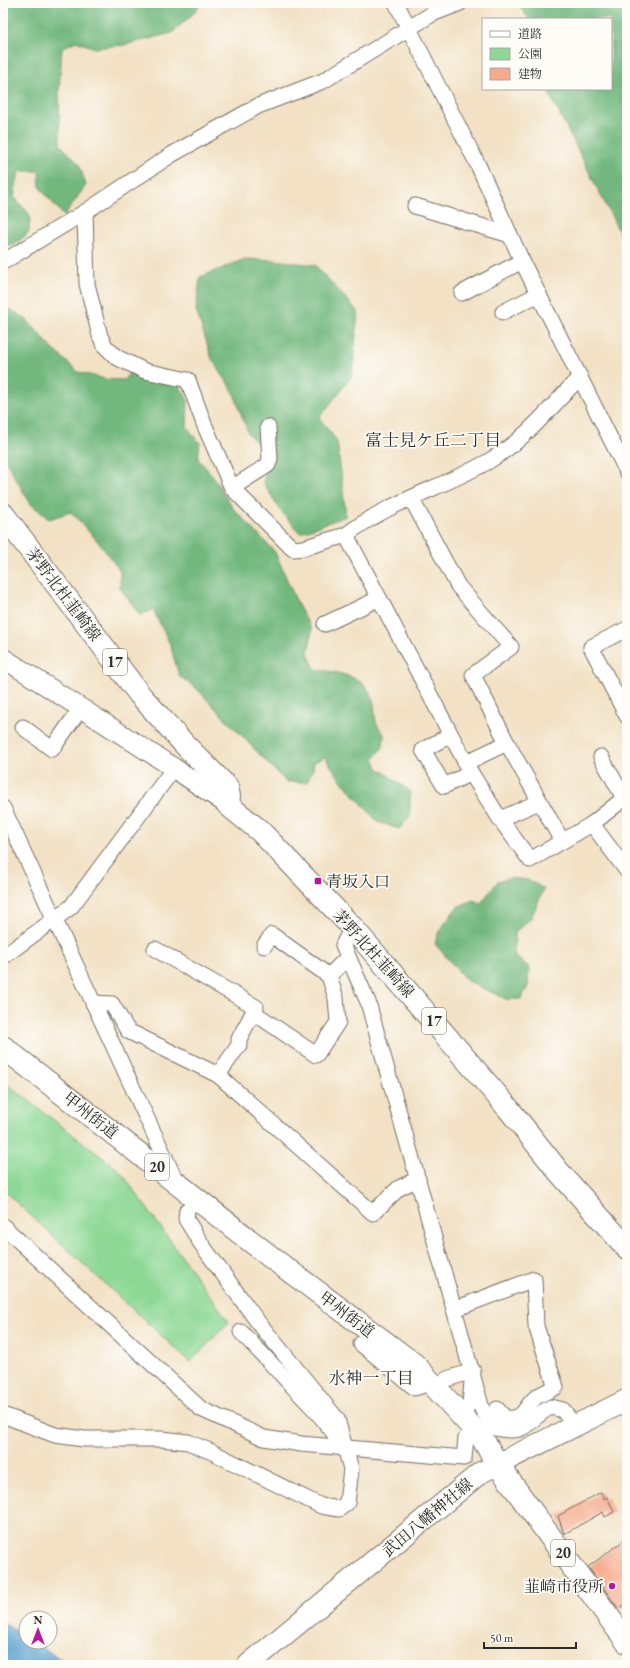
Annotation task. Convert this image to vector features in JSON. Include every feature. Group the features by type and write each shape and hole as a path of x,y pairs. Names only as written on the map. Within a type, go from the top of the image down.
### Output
{"main road":[{"name":"茅野北杜韮崎線","path":"3,514 140,695 186,746 227,787 229,796 228,805 260,831 352,927 499,1096 559,1172 627,1248"},
{"name":"甲州街道","path":"3,1047 272,1258 414,1364 482,1438 489,1469 627,1642"},
{"name":"武田八幡神社線","path":"248,1665 489,1469 627,1400"}],"street":[{"path":"396,3 478,165 522,261 627,472"},
{"path":"3,262 85,212 171,156 258,106 323,81 409,27 432,14 460,3"},
{"path":"415,206 510,235"},
{"path":"85,212 87,284 100,336 105,346 116,357 145,371 188,380 204,424 232,488 293,549 303,548 346,535 369,518 488,462 516,444 580,378"},
{"path":"462,293 522,261"},
{"path":"503,312 539,294"},
{"path":"232,488 268,465 270,459 268,427"},
{"path":"411,498 458,586 510,648 473,675 507,743 562,841"},
{"path":"346,535 378,599 468,768 500,819 530,860 592,824 626,797 601,757"},
{"path":"325,624 378,599"},
{"path":"627,630 591,648 627,716"},
{"path":"3,658 174,768 228,805"},
{"path":"23,727 52,749 81,708"},
{"path":"450,735 423,750 444,786 468,768 507,743"},
{"path":"3,957 54,918 71,907 174,768"},
{"path":"500,819 539,802"},
{"path":"3,808 176,1182"},
{"path":"592,824 625,862"},
{"path":"352,927 343,945 368,1002 418,1179 455,1309 473,1372 482,1409 495,1428 510,1432 525,1428 529,1404 537,1396 556,1387 536,1326 534,1279 455,1309"},
{"path":"253,1012 316,1055 338,1022 336,998 329,976 272,935 264,946"},
{"path":"155,949 256,1007 239,1039 238,1045 218,1075"},
{"path":"329,976 348,957"},
{"path":"93,1003 112,1004 128,1031 218,1075 373,1213 399,1188 418,1179"},
{"path":"3,1415 55,1435 84,1439 162,1438 188,1442 212,1452 321,1506 339,1509 347,1503 350,1488 351,1469 338,1420 258,1322 202,1245 186,1219 187,1210"},
{"path":"3,1226 201,1409 264,1438 301,1444 464,1458 466,1438"},
{"path":"240,1332 318,1413 346,1447"},
{"path":"361,1344 415,1388 421,1386"},
{"path":"447,1379 473,1372"},
{"path":"470,1404 473,1372"},
{"path":"497,1409 505,1418 514,1419 528,1417 551,1406 563,1410 574,1426"}],"green space":[{"path":"3,3 200,3 194,13 172,33 124,45 95,48 76,41 62,48 59,94 60,144 79,164 86,185 64,216 40,188 39,171 19,171 14,197 30,215 29,232 16,244 3,247"},
{"path":"517,3 627,3 627,247 548,90 612,90 612,18 528,18"},
{"path":"245,259 274,260 315,265 358,312 352,376 319,418 337,441 346,516 300,533 281,511 263,482 271,459 248,433 233,391 212,359 196,310 200,277"},
{"path":"3,305 26,319 52,348 78,372 105,379 124,380 129,373 179,384 188,401 187,427 200,443 198,459 213,476 232,507 275,552 298,605 312,630 308,654 315,669 351,677 359,681 371,694 374,704 375,717 380,730 384,734 383,747 374,758 378,768 410,791 410,816 399,829 378,822 339,778 325,757 314,762 313,769 307,782 286,782 196,688 179,676 170,644 153,610 140,615 120,588 120,571 101,545 71,512 49,519 31,504 15,478 3,454"},
{"path":"509,878 529,880 544,889 531,918 515,932 514,956 529,967 528,986 521,999 506,999 467,981 435,944 439,931 457,907 473,900 481,903 498,881"},
{"path":"3,1081 120,1171 229,1322 190,1362 3,1190"}],"water":[{"path":"3,1623 18,1632 18,1650 47,1650 70,1665 3,1664"}],"building":[{"path":"601,1492 604,1499 607,1497 614,1512 605,1517 603,1512 564,1534 558,1516"},
{"name":"韮崎市役所","path":"627,1538 627,1603 619,1609 588,1567"}],"place":[{"name":"青坂入口","path":"318,881"},
{"name":"韮崎市役所","path":"612,1586"}],"district":[{"name":"富士見ケ丘二丁目","path":"433,440"},
{"name":"水神一丁目","path":"371,1378"}]}
